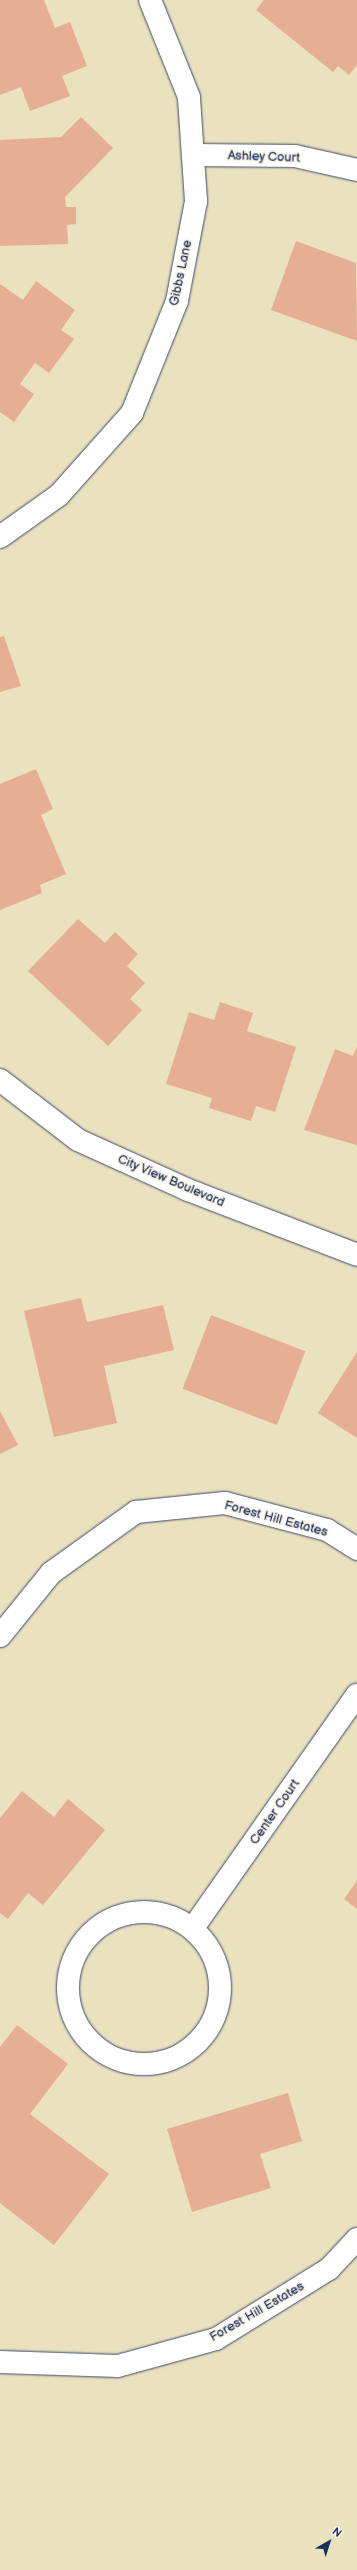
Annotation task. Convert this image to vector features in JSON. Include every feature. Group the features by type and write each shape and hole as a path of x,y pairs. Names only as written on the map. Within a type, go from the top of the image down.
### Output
{"street":[{"name":"Gibbs Lane","path":"0,537 59,495 132,413 178,301 196,201 189,97 150,0"},
{"name":"Ashley Court","path":"193,155 294,156 357,170"},
{"name":"City View Boulevard","path":"0,1080 78,1140 188,1190 357,1256"},
{"name":"Forest Hill Estates","path":"0,1636 51,1573 136,1512 225,1503 327,1530 357,1549"},
{"name":"Center Court","path":"193,1928 357,1695"},
{"path":"143,1911 169,1915 193,1928 208,1946 218,1967 221,1992 216,2015 205,2036 187,2052 165,2062 142,2064 118,2060 95,2047 77,2027 68,2002 68,1975 76,1950 94,1929 123,1914 143,1911"},
{"name":"Forest Hill Estates","path":"0,2362 118,2366 216,2339 329,2268 357,2239"}],"building":[{"path":"0,0 44,0 55,28 70,22 87,66 62,76 70,96 30,111 21,87 0,95"},
{"path":"264,0 357,0 357,65 349,75 338,66 333,72 256,10"},
{"path":"81,117 113,148 65,197 66,207 76,207 76,224 67,225 68,244 0,246 0,140 61,137"},
{"path":"296,241 356,263 357,341 271,310"},
{"path":"36,281 75,310 61,330 74,339 49,373 35,363 20,384 34,394 14,422 0,412 0,284 23,300"},
{"path":"4,636 21,686 0,692 0,637"},
{"path":"36,769 53,809 41,815 66,874 40,885 42,893 0,910 0,784"},
{"path":"78,919 105,943 115,932 138,954 127,966 145,983 130,999 142,1010 108,1046 28,971"},
{"path":"220,1002 253,1013 247,1031 296,1047 275,1112 256,1106 251,1121 209,1108 212,1098 166,1084 189,1012 214,1020"},
{"path":"357,1047 357,1145 304,1130 335,1049 353,1056"},
{"path":"81,1298 87,1322 163,1305 174,1350 104,1366 117,1423 54,1437 24,1311"},
{"path":"211,1315 305,1351 277,1425 183,1389"},
{"path":"357,1352 357,1438 318,1413"},
{"path":"0,1411 18,1445 0,1454"},
{"path":"22,1791 54,1817 68,1799 105,1830 43,1905 28,1893 8,1919 0,1913 0,1818"},
{"path":"357,1881 357,1909 344,1899"},
{"path":"17,2025 68,2064 30,2114 109,2174 54,2245 0,2203 0,2047"},
{"path":"288,2093 302,2141 260,2154 271,2188 192,2212 167,2129"}]}
